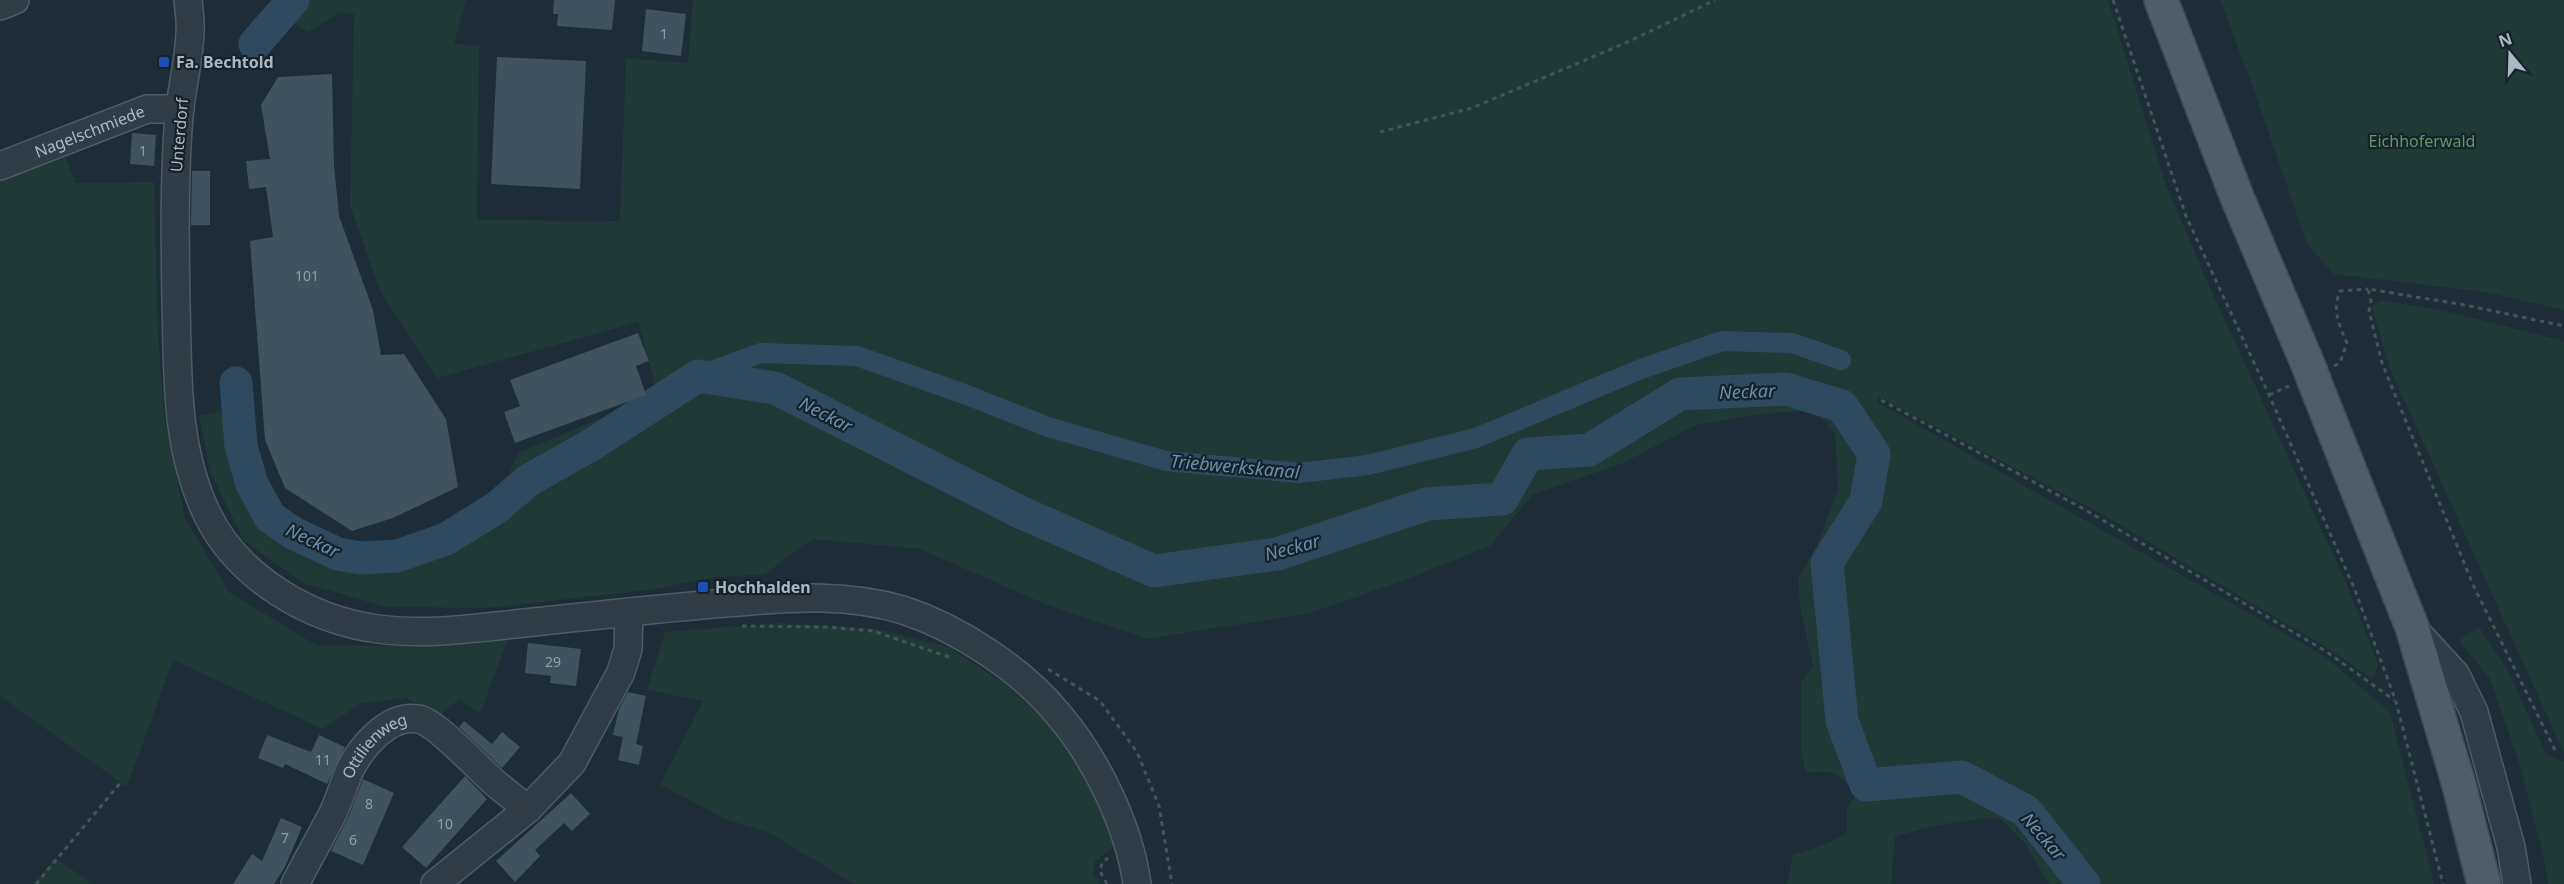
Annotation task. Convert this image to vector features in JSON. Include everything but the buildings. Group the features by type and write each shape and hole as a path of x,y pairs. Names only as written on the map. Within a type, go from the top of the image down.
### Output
{"main road":[{"path":"2161,0 2237,197 2312,375 2412,627 2459,785 2484,884"}],"street":[{"path":"0,6 15,0"},
{"name":"Unterdorf","path":"188,0 190,33 180,109 174,198 180,417 189,466 209,518 224,540 263,581 300,605 327,617 356,626 383,630 420,631 498,626 770,599 816,598 851,601 903,610 955,632 1041,693 1071,728 1112,800 1129,849 1137,884"},
{"name":"Nagelschmiede","path":"0,166 147,110 180,109"},
{"path":"435,884 528,809 572,763 621,672 628,649 629,612"},
{"path":"2412,627 2456,675 2474,712 2511,847 2517,884"},
{"name":"Ottilienweg","path":"295,884 334,812 350,771 362,752 378,734 405,720 419,719 435,728 528,809"}],"path":[{"path":"1380,132 1472,108 1630,41 1715,0"},
{"path":"2113,0 2186,216 2269,395 2355,590 2396,702 2443,884"},
{"path":"2555,750 2474,587 2382,363 2369,311 2371,301 2368,289 2465,305 2564,326"},
{"path":"1881,400 2082,508 2327,652 2396,702"},
{"path":"737,626 828,627 873,631 956,660"},
{"path":"1066,680 1100,701 1137,752 1159,806 1172,884"},
{"path":"36,884 121,782"},
{"path":"1102,863 1100,871 1107,884"}],"green space":[{"path":"287,0 466,0 454,44 479,46 477,220 620,221 626,58 688,63 693,0 2108,0 2165,182 2205,277 2348,587 2378,665 2373,679 2329,649 2100,513 1879,397 1877,402 2324,656 2390,712 2434,884 2049,884 2024,842 1999,818 1946,824 1895,837 1891,884 1787,884 1793,855 1831,842 1847,833 1847,808 1857,793 1829,772 1806,773 1801,750 1801,682 1813,666 1800,607 1798,579 1819,541 1838,490 1835,434 1814,410 1762,414 1696,425 1621,464 1533,494 1490,546 1402,581 1310,613 1148,639 1045,604 920,549 812,539 765,574 708,578 656,589 487,608 386,607 304,583 244,541 211,473 199,416 241,406 249,455 268,508 313,541 376,551 422,542 499,497 518,453 658,394 638,322 437,378 380,291 350,205 354,14 340,12 309,32 282,17"},
{"name":"Eichhoferwald","path":"2220,0 2564,0 2564,310 2485,292 2334,274 2307,244"},
{"path":"66,157 75,183 154,182 158,335 165,420 185,519 230,593 316,645 409,646 508,638 480,714 459,699 438,717 406,698 361,703 323,729 173,660 127,787 0,696 0,176"},
{"path":"2381,300 2454,313 2564,341 2564,753 2390,369 2372,307"},
{"path":"778,623 876,629 949,647 1004,683 1048,723 1097,793 1118,841 1095,861 1093,875 1102,884 854,884 770,833 728,820 660,785 703,701 647,690 665,632"},
{"path":"2479,627 2506,667 2546,754 2564,762 2564,884 2548,884 2543,854 2518,759 2490,679 2459,640"},
{"path":"55,858 93,884 34,884"}],"waterway":[{"name":"Neckar","path":"255,44 293,0"},
{"name":"Triebwerkskanal","path":"698,376 761,353 857,356 1048,427 1166,461 1299,473 1368,465 1476,438 1641,369 1722,341 1792,343 1841,360"},
{"name":"Neckar","path":"236,383 241,446 252,484 270,517 293,533 338,554 361,558 397,556 446,539 496,508 529,480 591,445 698,376 775,388 1020,512 1154,571 1277,554 1427,504 1502,499 1528,454 1589,450 1680,394 1786,389 1842,406 1874,454 1866,501 1827,563 1842,721 1866,785 1962,777 2026,811 2084,884"}],"place":[{"name":"Fa. Bechtold","path":"164,62"},
{"name":"Hochhalden","path":"703,587"}]}
